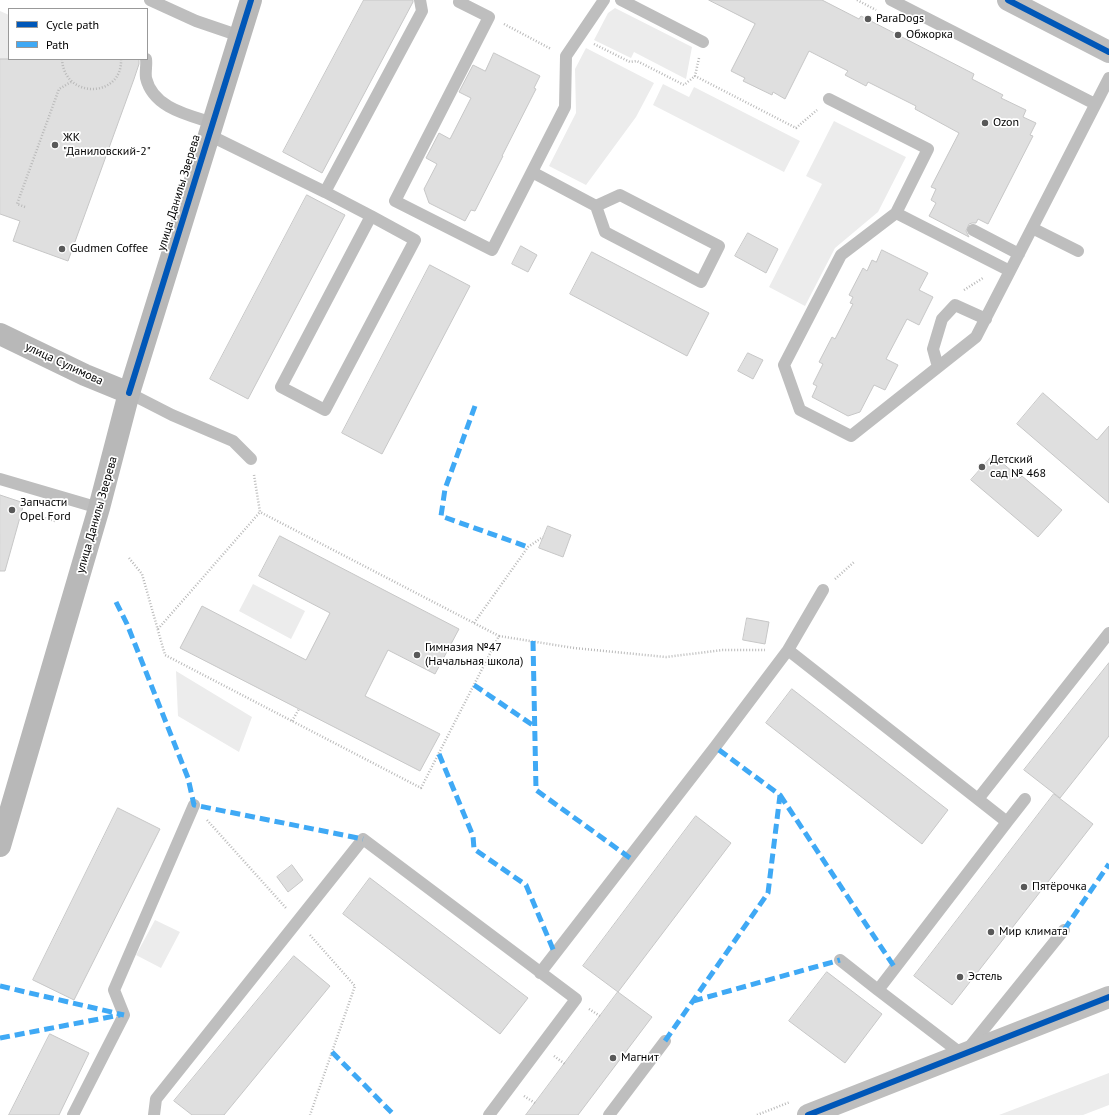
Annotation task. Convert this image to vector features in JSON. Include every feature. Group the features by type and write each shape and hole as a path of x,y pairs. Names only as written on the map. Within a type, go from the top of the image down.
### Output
{"main road":[{"name":"улица Данилы Зверева","path":"0,846 99,508 129,393 251,0"},
{"name":"улица Сулимова","path":"0,334 86,375 129,393"}],"street":[{"path":"1008,0 1109,52"},
{"path":"808,1115 1109,997"}],"lane":[{"path":"150,0 196,21 240,36"},
{"path":"325,192 422,11 420,0"},
{"path":"460,0 459,2 489,17 395,201 492,250 565,107 566,56 604,0"},
{"path":"621,0 703,42"},
{"path":"891,0 1095,104"},
{"path":"146,60 146,77 151,89 164,104 175,111 211,129 325,192 371,216 415,240 325,410 281,387 371,216"},
{"path":"829,99 928,149 896,213 841,255 784,365 800,410 851,436 976,337 986,319 1006,269 1019,254 1109,78"},
{"path":"532,172 596,206 605,232 700,282 719,246 620,195 596,206"},
{"path":"896,213 1006,269"},
{"path":"1032,228 1078,251"},
{"path":"973,230 1019,254"},
{"path":"938,367 933,348 942,319 955,305 986,319"},
{"path":"129,393 172,415 233,441 251,459"},
{"path":"0,479 99,508"},
{"path":"540,973 788,650 823,590"},
{"path":"978,799 1109,633"},
{"path":"788,650 1007,822"},
{"path":"878,990 1025,799"},
{"path":"73,1115 124,1015 114,990 194,805"},
{"path":"154,1115 156,1099 363,839 576,999 489,1115"},
{"path":"840,960 963,1055 1064,930"},
{"path":"609,1115 665,1041"}],"path":[{"path":"489,17 566,56"},
{"path":"579,36 630,62 637,61 684,85 695,76 703,42"},
{"path":"62,60 65,74 71,82 79,87 88,89 97,89 106,86 114,80 119,73 122,60"},
{"path":"695,76 796,128 829,99"},
{"path":"26,207 17,204 59,89 71,82"},
{"path":"955,305 954,296 1006,269"},
{"path":"251,459 260,512"},
{"path":"22,512 55,521"},
{"path":"260,512 499,636 574,648 666,657 723,650 788,650"},
{"path":"157,629 260,512"},
{"path":"474,623 528,547 544,537"},
{"path":"129,558 142,574 165,655 421,788 499,636"},
{"path":"823,590 854,562"},
{"path":"292,721 299,709"},
{"path":"194,805 356,986 310,1115"}],"shaded area":[{"path":"615,8 692,47 686,79 634,52 631,58 594,40 608,13"},
{"path":"0,11 8,15 8,60 0,75"},
{"path":"586,48 654,83 636,117 586,185 549,166 576,113 575,69"},
{"path":"663,84 689,97 694,87 800,141 784,172 653,105"},
{"path":"834,121 906,157 878,212 835,248 805,306 769,287 822,184 806,176"},
{"path":"253,584 305,611 291,639 239,611"},
{"path":"176,671 252,717 239,752 178,716"},
{"path":"155,920 180,932 161,968 136,955"},
{"path":"1109,1073 1109,1105 1083,1115 999,1115"}],"building":[{"path":"364,0 413,0 413,2 322,173 283,152"},
{"path":"709,0 822,0 859,19 861,16 974,74 972,79 1003,95 1001,98 1026,110 1023,117 1036,123 1030,135 1033,136 988,224 978,219 976,223 969,224 966,231 969,237 929,216 936,203 931,200 936,189 931,187 959,133 915,109 916,106 868,82 866,86 845,75 848,71 809,51 785,99 773,92 772,95 743,81 745,78 731,71 755,24"},
{"path":"494,53 540,76 534,88 536,89 475,211 471,210 465,221 429,203 424,189 437,164 426,158 439,133 450,139 471,98 459,92 473,65 485,71"},
{"name":"ЖК \"Даниловский-2\"","path":"0,59 139,60 134,79 68,261 13,241 20,221 0,214"},
{"path":"307,195 345,215 248,399 210,379"},
{"path":"748,233 778,249 766,273 735,256"},
{"path":"521,246 537,255 528,272 512,264"},
{"path":"882,250 928,273 919,290 933,297 919,325 907,319 886,359 898,365 885,390 874,385 860,412 848,416 812,397 817,386 813,384 823,364 819,362 832,337 835,339 853,304 850,303 853,297 849,295 863,268 867,271 872,260 876,262"},
{"path":"592,252 709,313 687,356 570,294"},
{"path":"430,265 470,286 382,454 342,433"},
{"path":"748,353 763,360 753,379 738,371"},
{"path":"1043,393 1097,440 1109,426 1109,503 1017,424"},
{"path":"993,455 1020,478 1022,476 1062,510 1038,537 971,480"},
{"path":"0,495 24,503 5,571 0,571"},
{"path":"548,526 571,535 563,557 539,548"},
{"path":"280,536 459,629 435,674 388,650 365,696 440,734 420,771 180,648 202,606 306,660 330,613 259,576"},
{"path":"747,618 769,622 765,644 743,640"},
{"path":"1109,663 1109,736 1060,798 1024,770"},
{"path":"792,689 948,810 922,844 766,723"},
{"path":"1054,794 1093,824 952,1005 914,976"},
{"path":"118,808 160,829 74,1000 33,980"},
{"path":"696,816 731,843 618,992 583,966"},
{"path":"292,865 303,880 288,892 277,877"},
{"path":"370,878 528,998 500,1034 343,914"},
{"path":"294,956 330,986 224,1115 192,1115 174,1101"},
{"path":"827,972 882,1014 845,1063 789,1021"},
{"path":"618,992 652,1017 578,1115 526,1115"},
{"path":"50,1034 89,1053 59,1115 9,1115"}],"marked path":[{"path":"475,406 445,489 441,516 528,547"},
{"path":"116,602 127,624 188,778 194,805 363,839"},
{"path":"533,641 536,790 630,858"},
{"path":"474,685 534,726"},
{"path":"665,1041 768,893 780,795 715,747"},
{"path":"439,754 473,836 474,849 526,885 555,954"},
{"path":"780,795 895,968"},
{"path":"1064,930 1109,864"},
{"path":"693,1001 840,960"},
{"path":"0,986 124,1015"},
{"path":"0,1038 120,1015"},
{"path":"332,1052 394,1115"}],"cycle path":[{"path":"129,393 251,0"},
{"path":"1008,0 1109,52"},
{"path":"808,1115 1109,997"}],"place":[{"name":"ParaDogs","path":"868,19"},
{"name":"Обжорка","path":"898,35"},
{"name":"Ozon","path":"985,123"},
{"name":"ЖК \"Даниловский-2\"","path":"55,145"},
{"name":"Gudmen Coffee","path":"62,249"},
{"name":"Детский сад № 468","path":"982,467"},
{"name":"Запчасти Opel Ford","path":"12,510"},
{"name":"Гимназия №47 (Начальная школа)","path":"417,655"},
{"name":"Пятёрочка","path":"1024,887"},
{"name":"Мир климата","path":"991,932"},
{"name":"Эстель","path":"960,977"},
{"name":"Магнит","path":"613,1058"}]}
